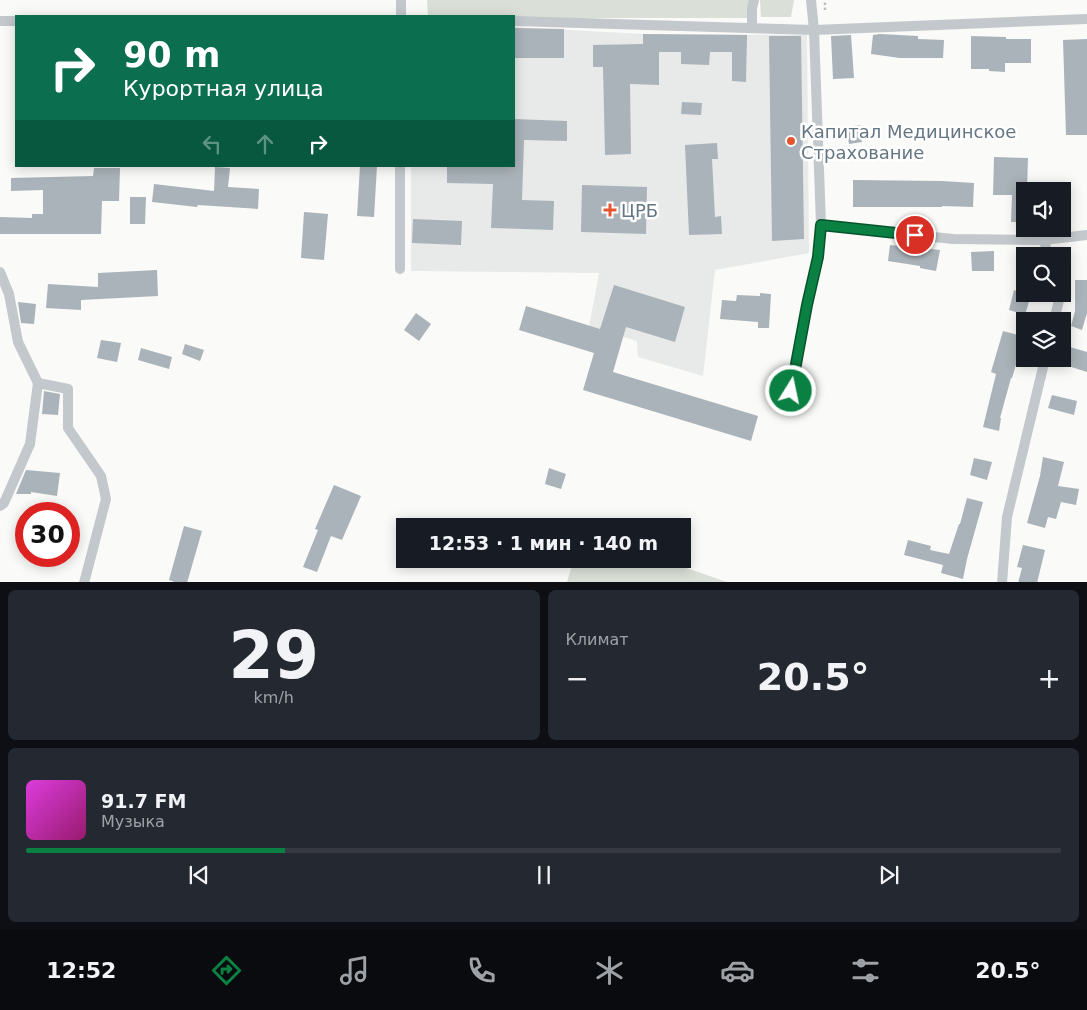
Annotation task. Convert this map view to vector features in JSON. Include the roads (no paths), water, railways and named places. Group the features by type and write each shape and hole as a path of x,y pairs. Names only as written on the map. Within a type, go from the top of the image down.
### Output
{"street":[{"path":"401,0 402,15"},
{"path":"752,28 754,0"},
{"path":"791,391 818,257 821,225 814,30 811,0"},
{"path":"515,21 814,30 1087,19"},
{"path":"0,21 15,21"},
{"path":"400,167 400,269"},
{"path":"821,225 953,239 1044,240 1087,235"},
{"path":"1044,240 1046,247"},
{"path":"0,272 9,294 18,342 38,383 30,444 4,503 0,506"},
{"path":"1002,582 1007,518 1043,367"},
{"path":"38,383 68,389 68,428 101,476 106,499 84,582"}],"place":[{"name":"Капитал Медицинское Страхование","path":"791,141"},
{"name":"ЦРБ","path":"610,210"}]}
